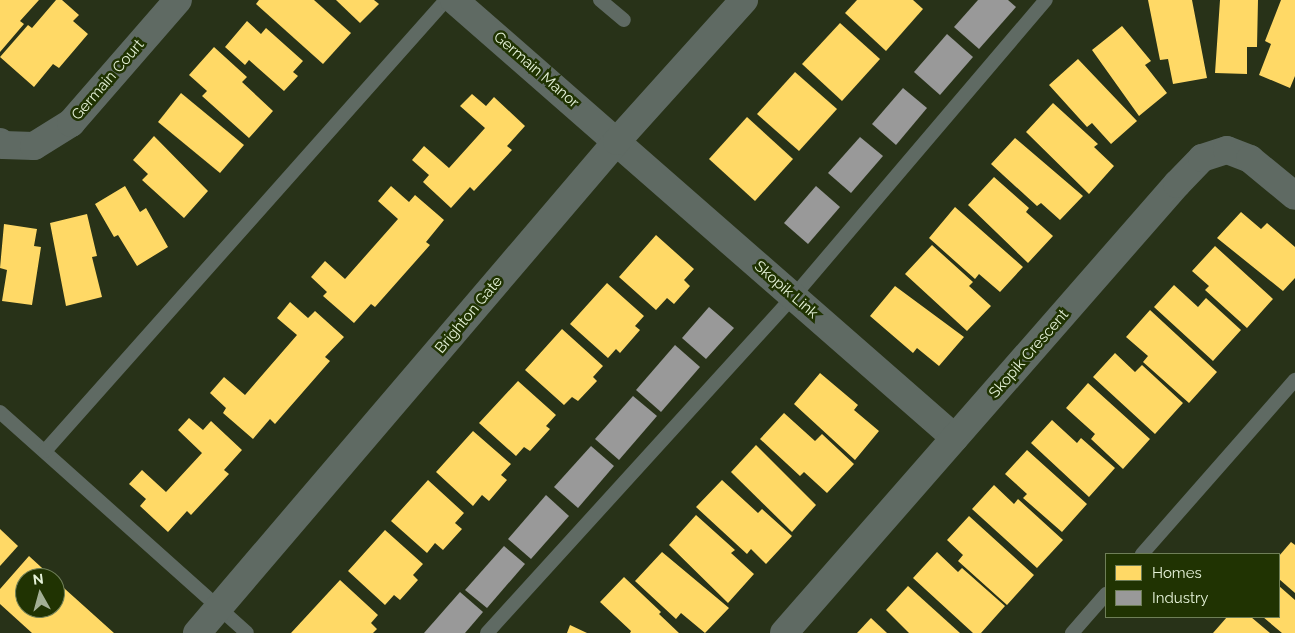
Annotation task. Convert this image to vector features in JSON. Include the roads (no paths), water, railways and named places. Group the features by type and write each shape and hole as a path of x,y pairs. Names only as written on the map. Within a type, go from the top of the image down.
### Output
{"street":[{"name":"Germain Court","path":"0,142 3,145 34,146 70,123 178,0"},
{"name":"Germain Manor","path":"454,0 617,141"},
{"name":"Brighton Gate","path":"197,633 617,141 744,0"},
{"name":"Skopik Link","path":"617,141 955,438"},
{"name":"Skopik Crescent","path":"784,633 1176,184 1202,158 1227,150 1250,159 1295,196"}],"lane":[{"path":"45,451 446,0"},
{"path":"600,0 624,20"},
{"path":"487,633 793,297 1046,0"},
{"path":"1143,553 1295,380"},
{"path":"0,412 247,633"},
{"path":"1072,633 1105,595"}]}
